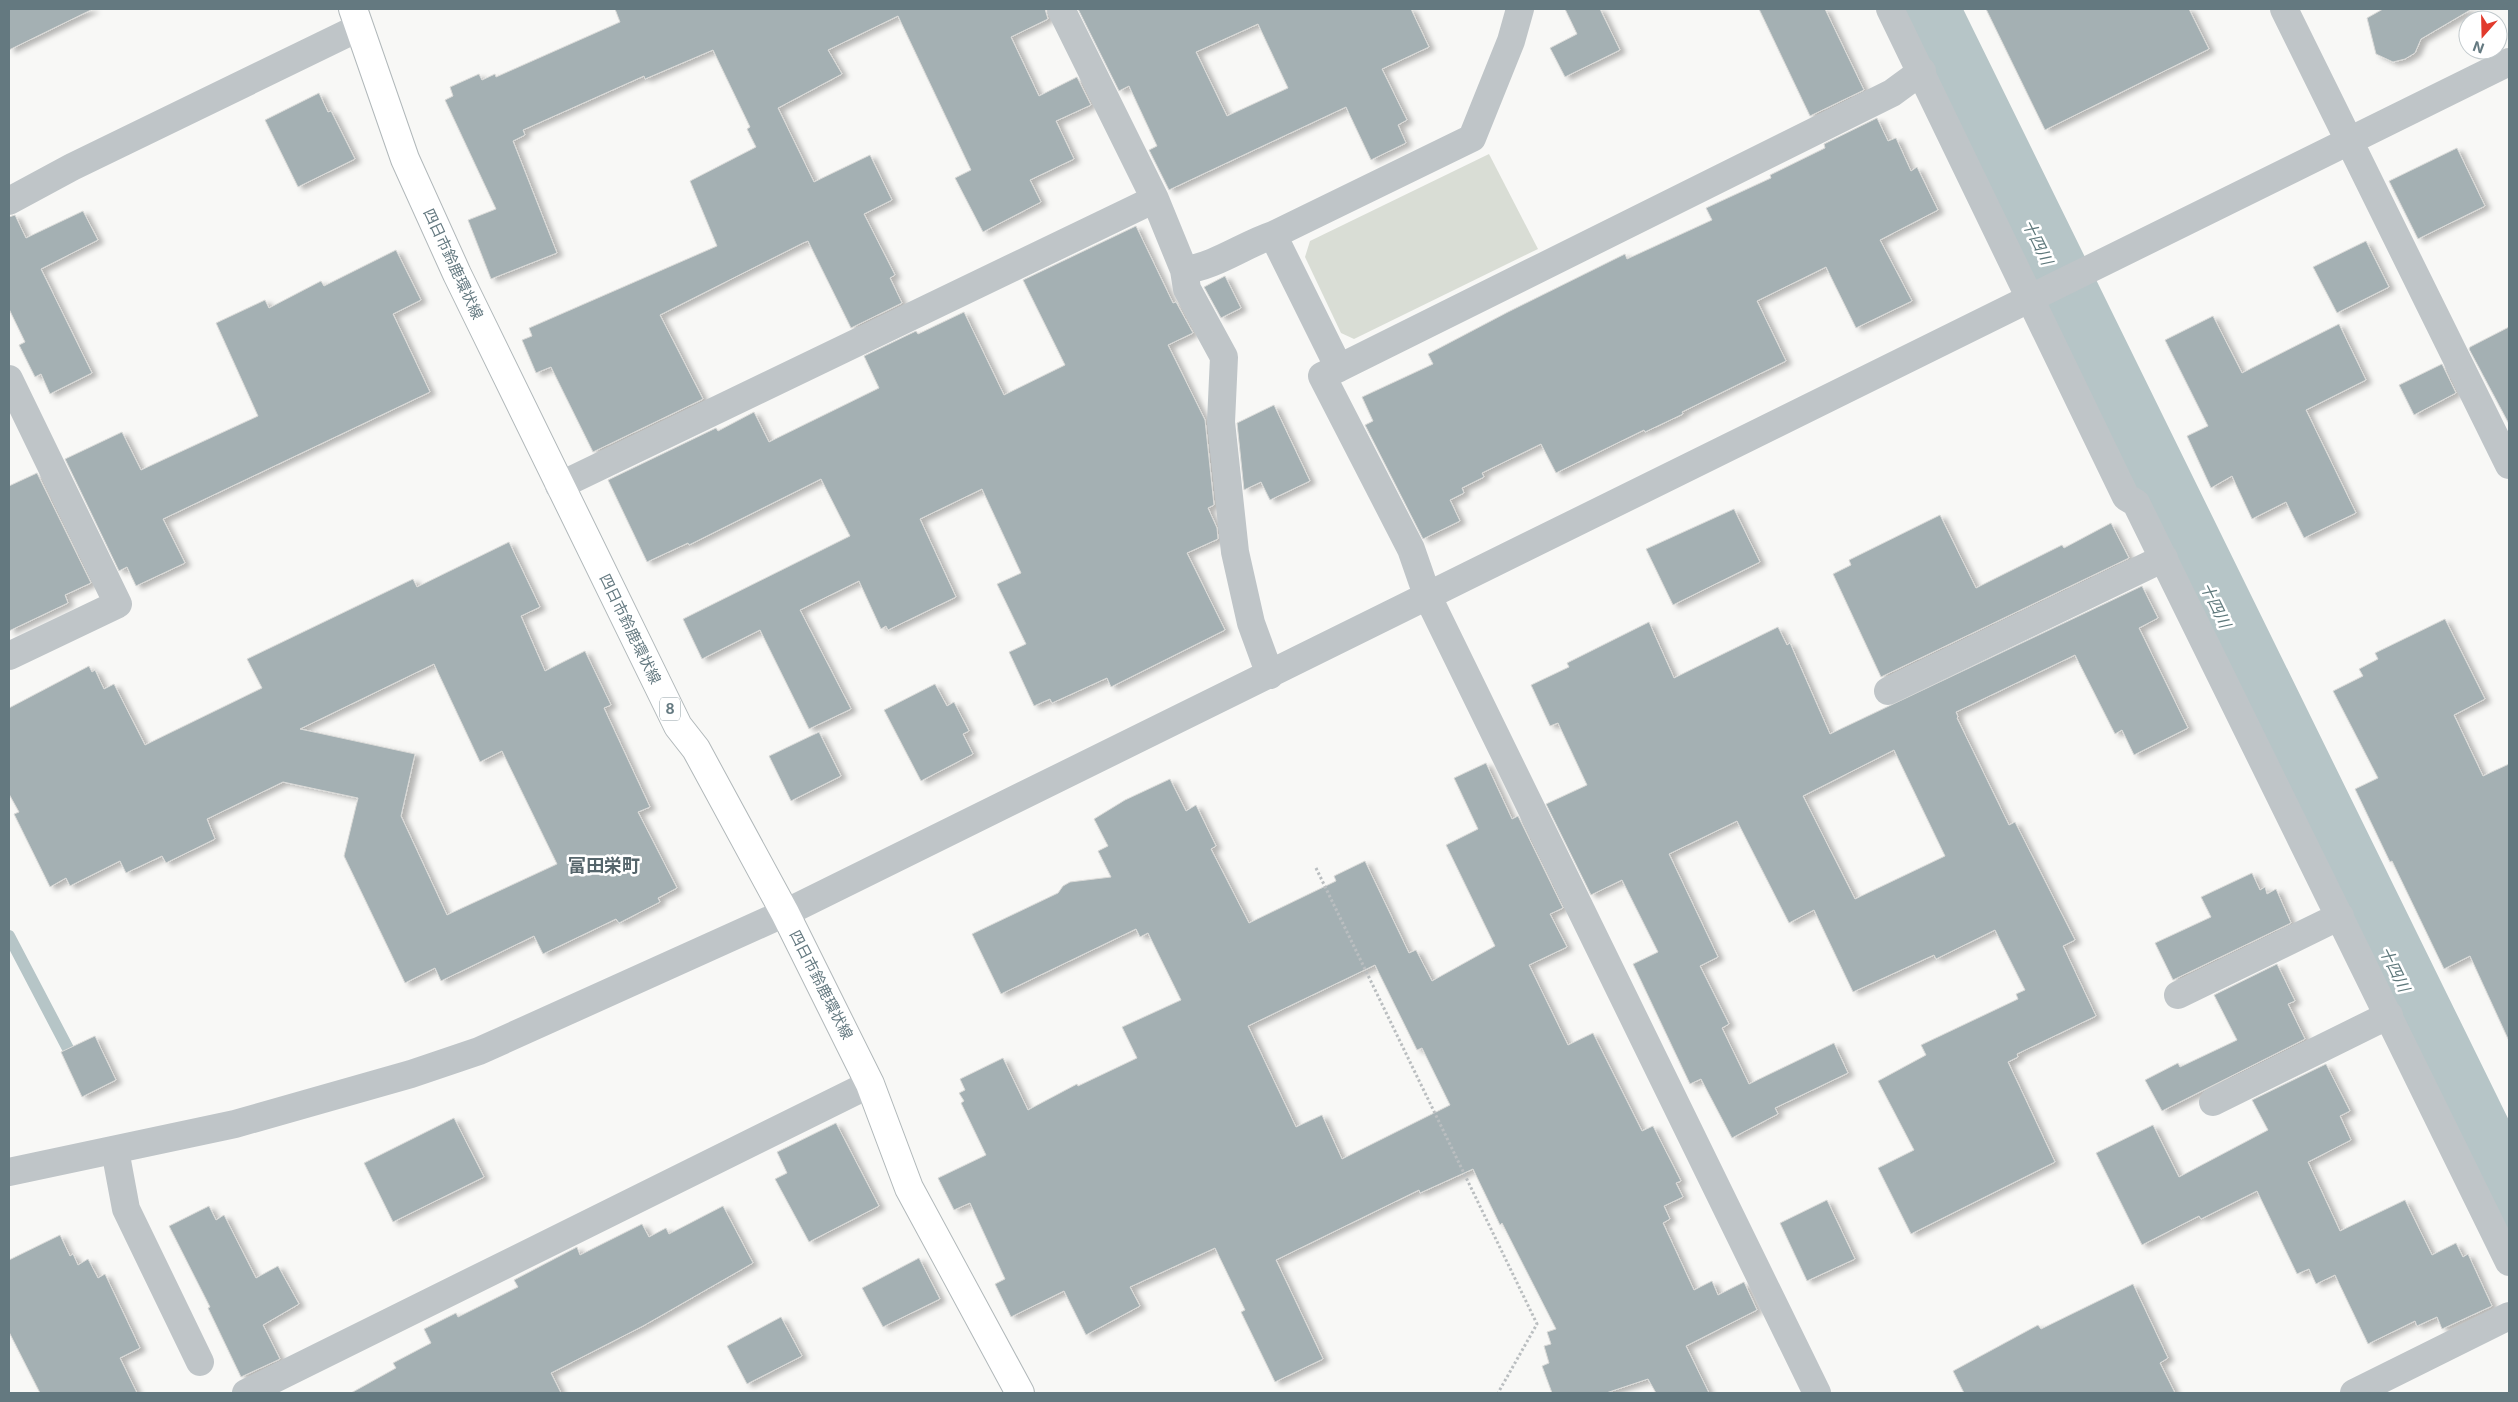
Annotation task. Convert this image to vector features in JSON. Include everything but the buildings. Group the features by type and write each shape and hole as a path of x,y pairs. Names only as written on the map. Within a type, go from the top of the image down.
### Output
{"main road":[{"name":"四日市鈴鹿環状線","path":"356,19 405,159 457,274 559,486 678,726 696,749 785,913 870,1084 909,1188 1020,1393"}],"street":[{"path":"1061,9 1155,199 1184,270 1187,289 1224,357 1221,422 1235,552 1251,623 1270,675"},
{"path":"1184,270 1200,268 1472,138 1511,41 1520,9"},
{"path":"1890,9 2035,295 2126,497 2136,503 2164,558 2509,1262"},
{"path":"2284,9 2350,139 2509,465"},
{"path":"9,201 356,19"},
{"path":"9,1172 235,1124 411,1074 479,1051 785,913 2509,62"},
{"path":"1817,1393 1427,595 1410,550 1322,376 1892,93 1922,71"},
{"path":"559,486 1155,199"},
{"path":"1273,234 1339,368"},
{"path":"9,379 118,604 9,656"},
{"path":"1888,691 2164,558"},
{"path":"2178,995 2340,916"},
{"path":"2213,1102 2389,1015"},
{"path":"246,1393 870,1084"},
{"path":"115,1150 126,1209 200,1362"},
{"path":"2354,1393 2509,1316"}],"path":[{"path":"1316,868 1538,1324 1498,1393"}],"shaded area":[{"path":"1489,154 1538,249 1354,339 1341,333 1305,257 1310,241"}],"waterway":[{"name":"十四川","path":"1923,9 2509,1202"},
{"path":"9,936 75,1062"}],"district":[{"name":"富田栄町","path":"604,866"}]}
